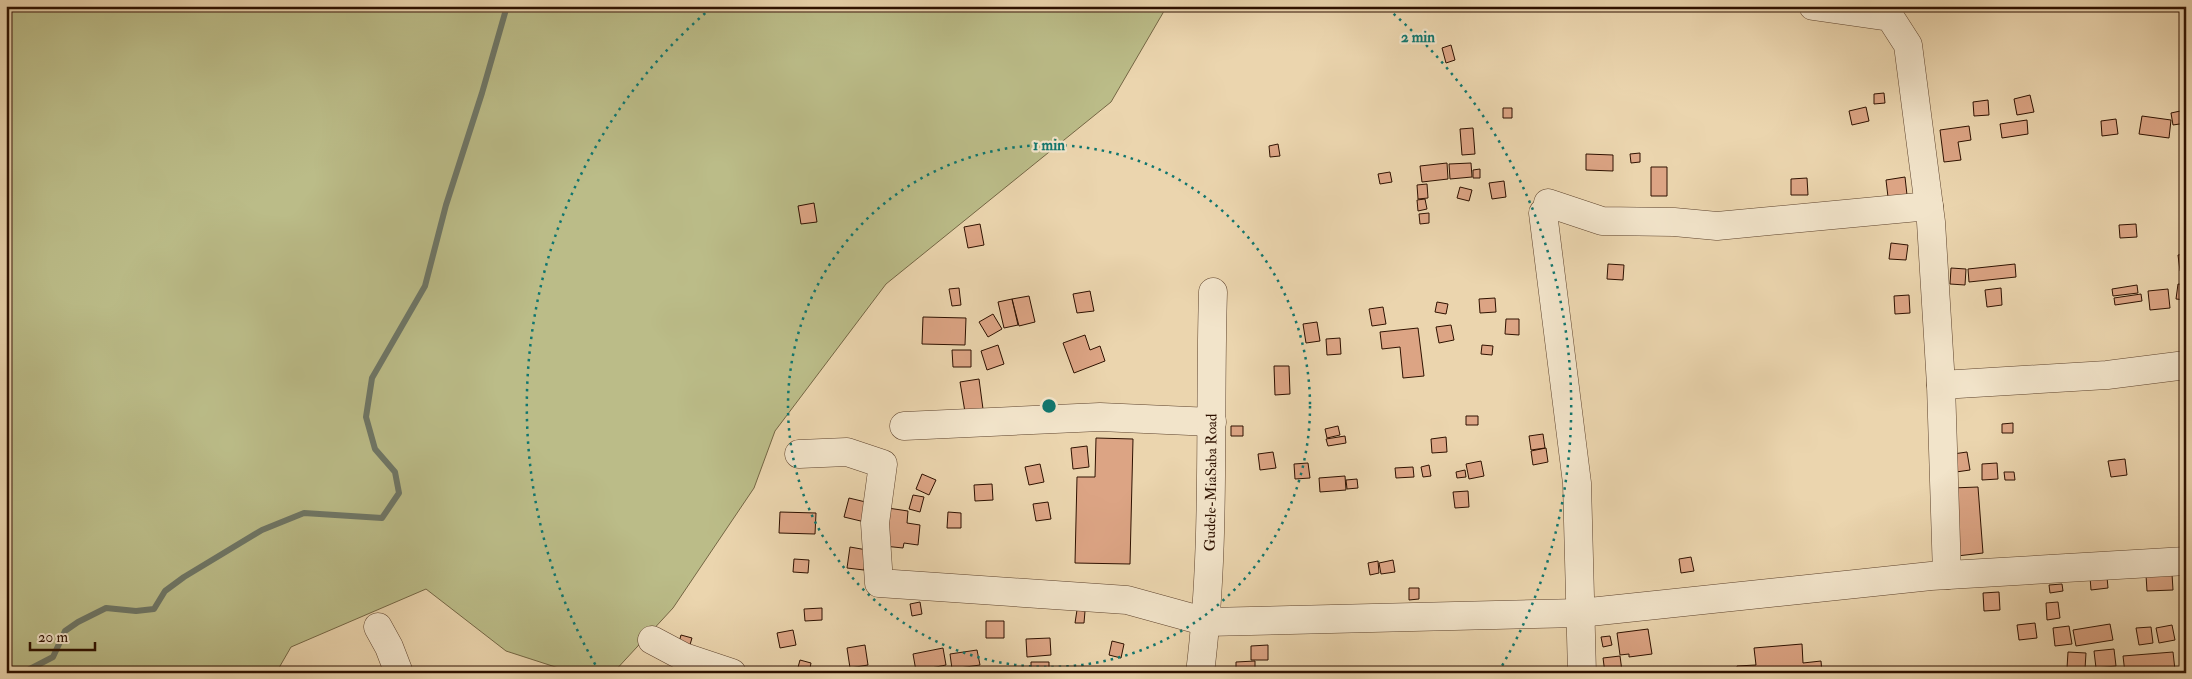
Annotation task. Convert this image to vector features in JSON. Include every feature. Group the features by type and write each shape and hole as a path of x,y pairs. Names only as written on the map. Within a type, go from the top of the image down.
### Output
{"street":[{"path":"1813,6 1890,17 1908,45 1929,206 1941,385 1947,575"},
{"path":"1582,673 1577,483 1546,208 1602,221 1674,222 1717,226 1929,206"},
{"name":"Gudele-MiaSaba Road","path":"1200,673 1206,622 1212,422 1213,292"},
{"path":"1941,385 2107,375 2186,366"},
{"path":"904,426 1100,417 1212,422"},
{"path":"799,454 847,452 883,464 875,523 879,582 1127,600 1206,622 1580,613 1947,575 2186,561"},
{"path":"378,627 389,647 399,673"},
{"path":"652,640 684,657 732,673"}],"green space":[{"path":"6,6 1167,6 1111,102 886,284 775,431 754,488 673,608 613,673 574,673 506,651 426,589 291,647 276,673 6,673"}],"building":[{"path":"1451,45 1455,60 1446,63 1442,48"},
{"path":"1884,93 1885,103 1874,104 1874,94"},
{"path":"2030,95 2034,112 2017,115 2014,99"},
{"path":"1988,100 1989,115 1974,116 1973,102"},
{"path":"1866,107 1869,121 1852,125 1849,111"},
{"path":"1503,108 1512,108 1512,118 1503,118"},
{"path":"2185,110 2186,123 2173,125 2171,113"},
{"path":"2142,116 2171,120 2169,138 2139,134"},
{"path":"2116,119 2118,134 2102,136 2101,121"},
{"path":"2027,120 2028,134 2002,138 2000,124"},
{"path":"1969,126 1971,140 1958,142 1961,160 1944,162 1940,130"},
{"path":"1473,128 1475,154 1462,155 1460,129"},
{"path":"1278,144 1280,156 1270,157 1269,146"},
{"path":"1640,153 1640,162 1631,163 1630,154"},
{"path":"1586,154 1613,155 1613,171 1586,170"},
{"path":"1447,163 1448,179 1422,182 1420,166"},
{"path":"1471,163 1472,177 1450,179 1449,164"},
{"path":"1651,167 1667,167 1667,196 1651,196"},
{"path":"1480,169 1480,178 1473,178 1473,170"},
{"path":"1390,172 1392,182 1380,184 1378,174"},
{"path":"1905,177 1907,195 1888,197 1886,180"},
{"path":"1807,178 1808,195 1791,195 1791,179"},
{"path":"1504,181 1506,197 1492,199 1489,183"},
{"path":"1427,184 1428,198 1418,199 1417,185"},
{"path":"1460,187 1472,190 1469,201 1457,198"},
{"path":"1425,199 1427,209 1418,211 1417,200"},
{"path":"814,203 817,222 801,224 798,206"},
{"path":"1429,213 1429,223 1420,224 1419,214"},
{"path":"980,224 984,245 968,248 964,227"},
{"path":"2136,224 2137,237 2120,238 2119,225"},
{"path":"1891,243 1908,245 1906,260 1889,259"},
{"path":"2186,254 2186,271 2180,271 2178,255"},
{"path":"1608,264 1624,265 1623,280 1607,279"},
{"path":"2015,264 2016,277 1969,282 1968,269"},
{"path":"1951,268 1966,269 1965,285 1950,284"},
{"path":"2178,284 2186,285 2186,300 2176,299"},
{"path":"2137,285 2138,293 2113,296 2112,289"},
{"path":"959,288 961,305 952,306 949,289"},
{"path":"2001,288 2002,305 1987,307 1985,290"},
{"path":"2168,289 2170,308 2150,310 2148,291"},
{"path":"1090,291 1094,311 1077,313 1073,294"},
{"path":"2141,294 2142,301 2115,305 2114,298"},
{"path":"1909,295 1910,313 1895,314 1894,296"},
{"path":"1029,296 1035,322 1019,326 1012,299"},
{"path":"1495,298 1496,312 1480,313 1479,299"},
{"path":"1012,299 1018,325 1004,328 998,302"},
{"path":"1437,302 1448,304 1446,314 1435,312"},
{"path":"1383,307 1386,324 1372,326 1369,309"},
{"path":"993,314 1002,329 988,337 979,322"},
{"path":"923,317 966,318 965,345 922,344"},
{"path":"1506,319 1519,319 1519,335 1505,334"},
{"path":"1317,322 1320,341 1306,343 1303,324"},
{"path":"1451,325 1454,340 1439,343 1436,327"},
{"path":"1418,328 1424,376 1403,378 1400,347 1382,349 1380,332"},
{"path":"1085,335 1090,350 1100,346 1105,361 1074,373 1063,343"},
{"path":"1340,338 1341,354 1327,355 1326,339"},
{"path":"998,345 1004,364 987,370 981,351"},
{"path":"1482,345 1493,346 1492,355 1481,354"},
{"path":"952,350 971,350 971,367 953,367"},
{"path":"1274,366 1289,366 1290,394 1275,395"},
{"path":"979,379 983,409 965,412 960,382"},
{"path":"1466,416 1478,416 1478,425 1466,425"},
{"path":"2013,423 2013,433 2002,433 2002,424"},
{"path":"1231,426 1243,426 1243,436 1231,436"},
{"path":"1338,426 1340,435 1327,438 1325,429"},
{"path":"1543,434 1545,448 1531,450 1529,436"},
{"path":"1345,436 1346,443 1328,446 1326,439"},
{"path":"1446,437 1447,452 1432,453 1431,439"},
{"path":"1096,438 1133,439 1130,564 1075,563 1077,477 1095,477"},
{"path":"1087,446 1089,467 1073,469 1071,448"},
{"path":"1546,448 1548,462 1533,465 1531,451"},
{"path":"1273,452 1276,468 1260,470 1258,454"},
{"path":"1967,452 1970,470 1956,472 1953,454"},
{"path":"2125,459 2127,475 2111,477 2108,461"},
{"path":"1481,461 1484,476 1469,479 1466,464"},
{"path":"1308,463 1310,478 1295,479 1294,464"},
{"path":"1997,463 1998,479 1982,480 1982,464"},
{"path":"1040,464 1044,482 1029,485 1025,467"},
{"path":"1429,465 1431,476 1423,477 1421,467"},
{"path":"1413,467 1414,477 1396,478 1395,468"},
{"path":"1465,470 1466,477 1457,478 1456,472"},
{"path":"2004,472 2014,472 2015,480 2005,480"},
{"path":"922,474 936,480 929,495 916,489"},
{"path":"1345,476 1346,490 1320,492 1319,478"},
{"path":"1357,479 1358,488 1347,489 1346,480"},
{"path":"992,484 993,500 975,501 974,485"},
{"path":"1978,487 1983,553 1957,556 1952,488"},
{"path":"1468,491 1469,507 1455,508 1453,492"},
{"path":"913,495 924,497 920,512 909,509"},
{"path":"849,498 874,504 869,523 844,517"},
{"path":"1048,502 1051,519 1036,521 1033,504"},
{"path":"881,507 908,511 907,523 920,525 918,545 904,543 903,548 884,546"},
{"path":"780,512 816,513 815,534 779,533"},
{"path":"948,512 961,513 961,528 947,528"},
{"path":"850,547 867,550 864,570 847,568"},
{"path":"1691,557 1694,571 1681,573 1679,559"},
{"path":"794,559 809,560 808,573 793,572"},
{"path":"1393,560 1395,572 1381,574 1379,563"},
{"path":"1378,561 1379,573 1370,575 1368,563"},
{"path":"2172,574 2173,590 2147,591 2146,575"},
{"path":"2090,577 2107,577 2108,588 2091,590"},
{"path":"2062,584 2063,591 2050,593 2049,585"},
{"path":"1409,588 1419,588 1419,599 1409,600"},
{"path":"1999,592 2000,610 1984,611 1983,593"},
{"path":"920,602 922,614 912,616 910,604"},
{"path":"2058,602 2060,618 2047,620 2046,603"},
{"path":"822,608 822,620 805,621 804,609"},
{"path":"1077,610 1085,611 1084,623 1075,623"},
{"path":"986,621 1004,621 1004,638 986,638"},
{"path":"2035,623 2037,638 2019,640 2017,625"},
{"path":"2110,624 2113,640 2076,646 2073,630"},
{"path":"2172,625 2175,640 2159,643 2156,628"},
{"path":"2069,626 2072,644 2055,646 2053,628"},
{"path":"2151,627 2153,643 2139,645 2136,628"},
{"path":"1648,629 1652,654 1629,657 1629,654 1620,655 1617,633"},
{"path":"793,630 796,645 780,648 777,633"},
{"path":"681,635 692,638 689,648 678,646"},
{"path":"1610,636 1612,645 1603,647 1601,637"},
{"path":"1050,638 1051,655 1027,657 1026,639"},
{"path":"1112,641 1124,644 1121,658 1109,655"},
{"path":"1802,644 1803,663 1821,661 1822,673 1737,673 1737,666 1756,665 1754,648"},
{"path":"865,645 868,665 850,668 847,648"},
{"path":"1268,645 1268,660 1251,660 1251,646"},
{"path":"943,648 946,665 916,671 913,654"},
{"path":"2114,649 2116,666 2096,668 2094,651"},
{"path":"977,650 980,665 952,669 950,654"},
{"path":"2068,652 2086,653 2085,669 2067,668"},
{"path":"2173,652 2175,670 2158,673 2125,673 2123,656"},
{"path":"1620,656 1622,671 1605,673 1603,658"},
{"path":"800,660 811,663 809,673 797,671"},
{"path":"1255,661 1255,670 1236,671 1236,662"},
{"path":"1031,662 1049,662 1049,673 1031,673"}],"waterway":[{"path":"6,672 26,671 53,657 65,631 106,608 136,611 154,609 165,591 184,577 262,530 304,513 382,518 399,493 395,472 375,449 366,417 372,378 425,286 446,205 482,93 507,6"}]}
